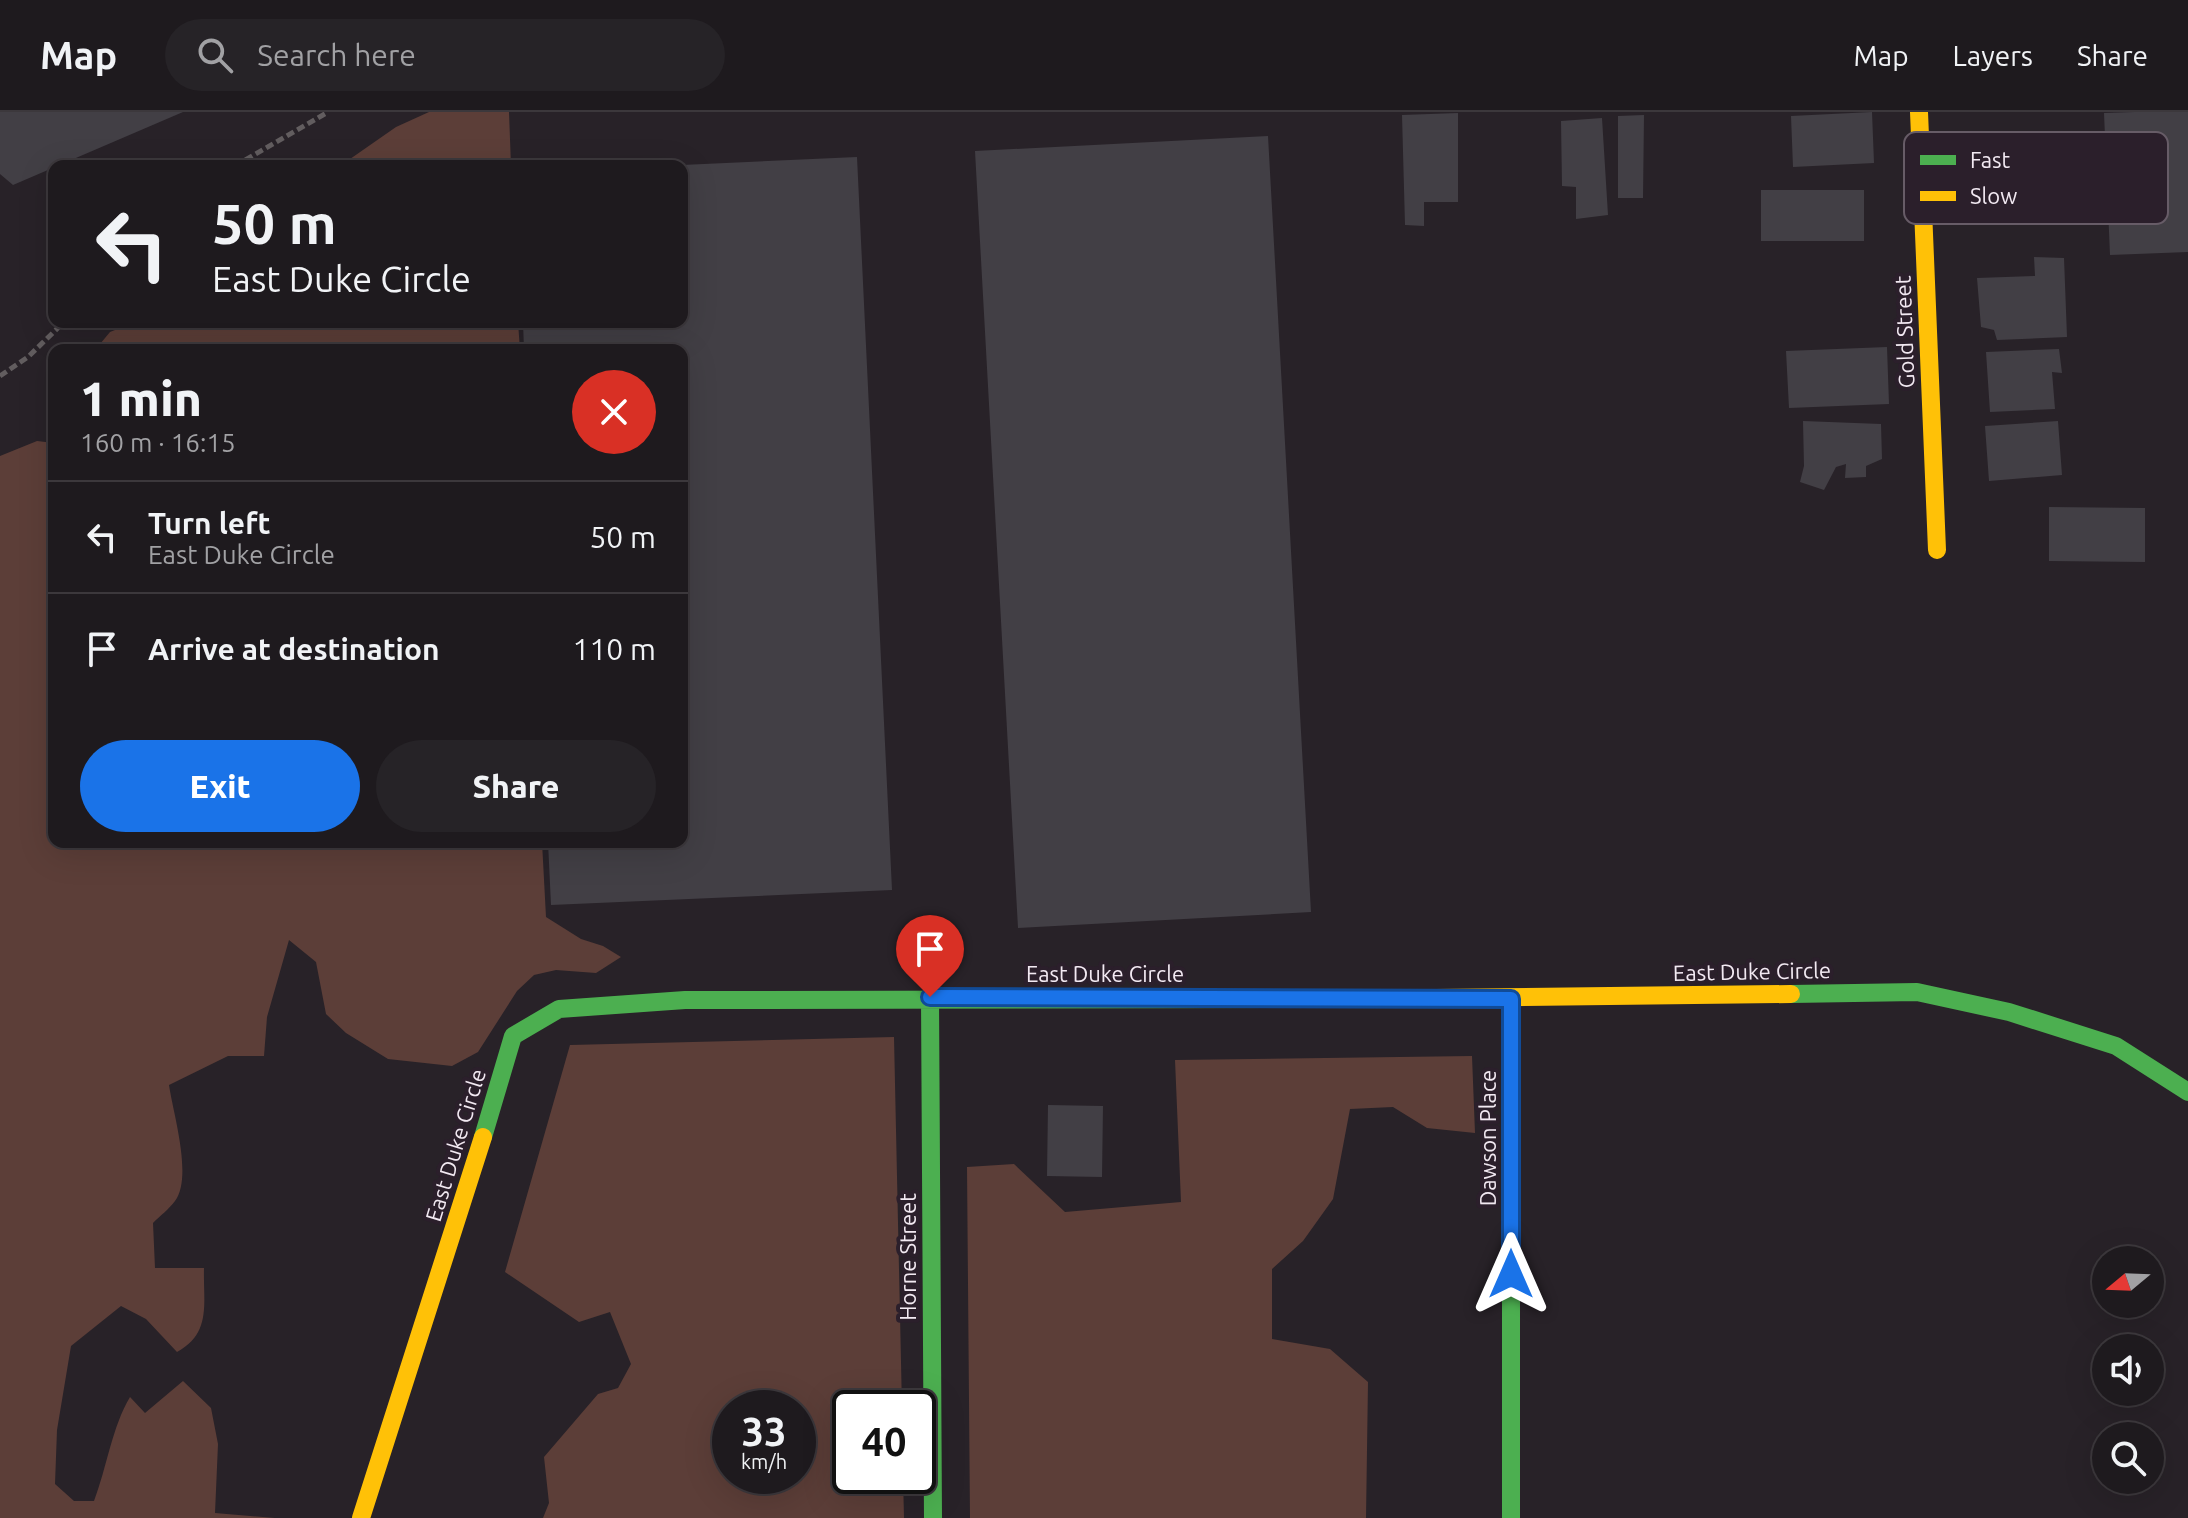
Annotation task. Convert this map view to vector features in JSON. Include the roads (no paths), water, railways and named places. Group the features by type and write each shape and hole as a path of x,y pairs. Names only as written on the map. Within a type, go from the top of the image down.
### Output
{"street":[{"name":"Gold Street","path":"1919,112 1920,132"},
{"name":"Gold Street","path":"1924,224 1937,550"},
{"name":"East Duke Circle","path":"361,1518 440,1279 513,1036 559,1009 685,1000 930,997 1511,999 1917,992 2009,1012 2116,1046 2188,1092"},
{"name":"Horne Street","path":"930,997 933,1518"},
{"name":"Dawson Place","path":"1511,999 1511,1518"}]}
